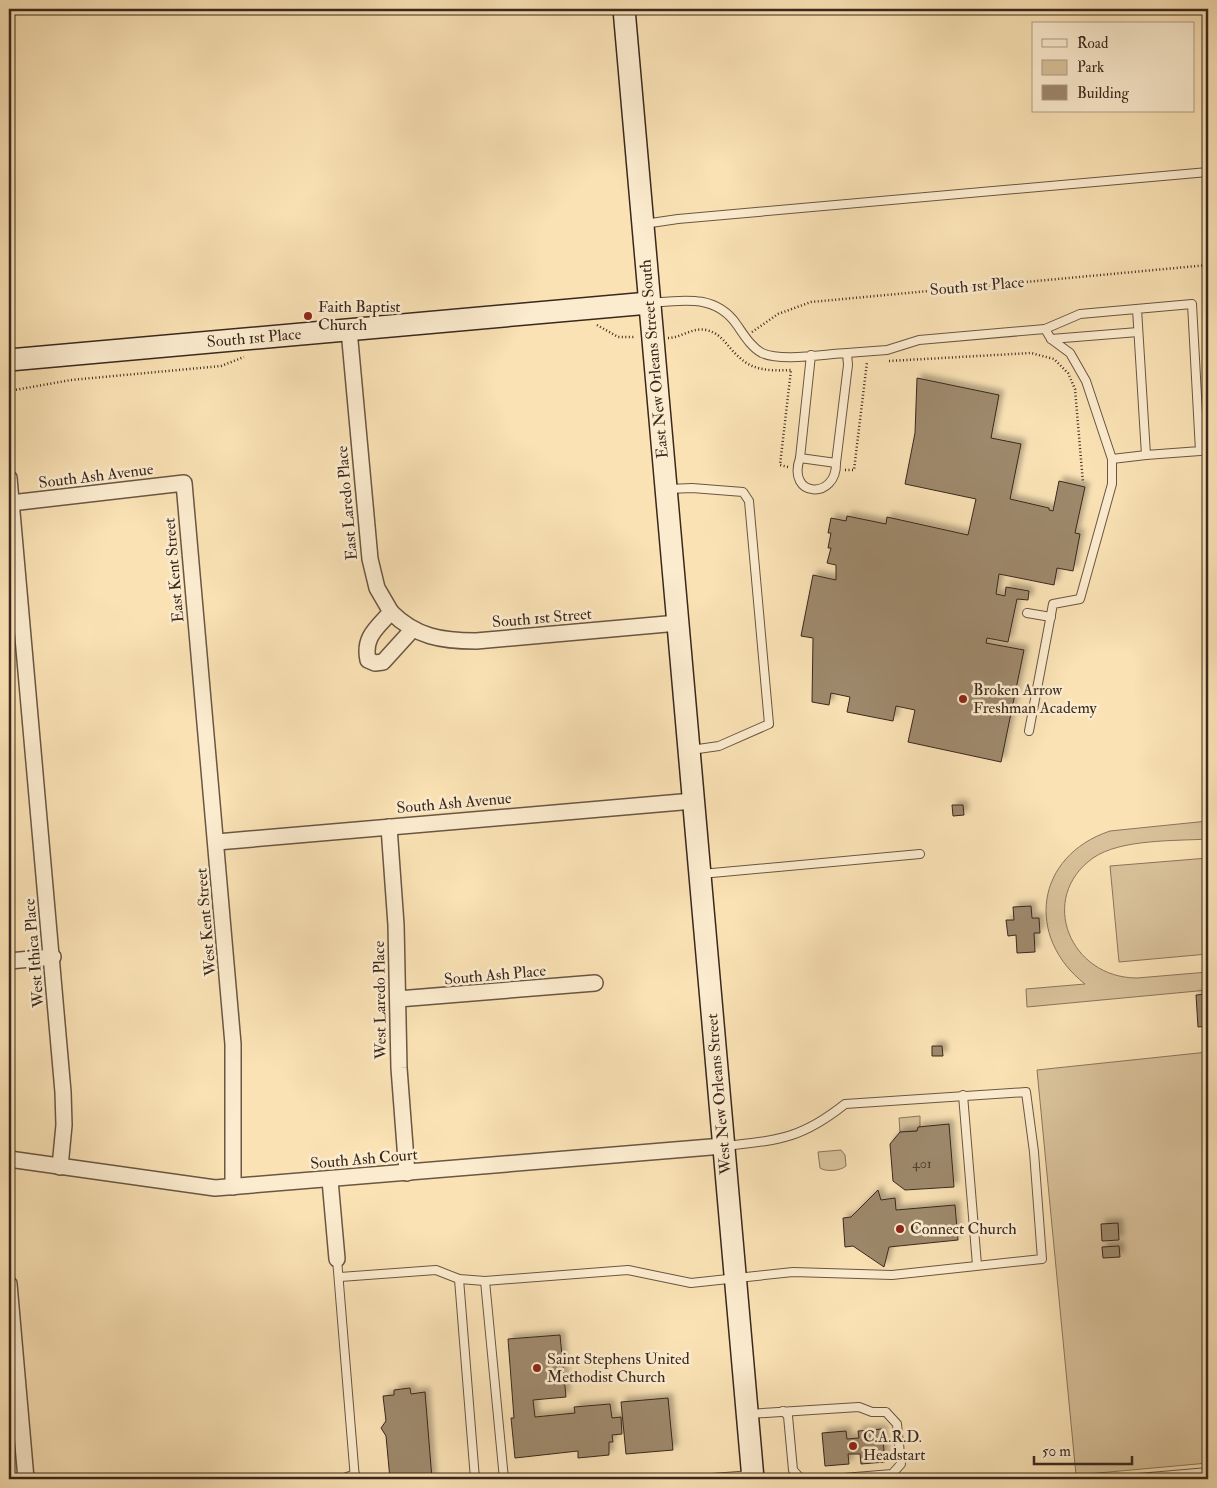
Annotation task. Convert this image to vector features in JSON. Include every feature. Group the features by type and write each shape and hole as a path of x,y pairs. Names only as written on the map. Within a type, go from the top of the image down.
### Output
{"main road":[{"name":"East New Orleans Street South","path":"624,9 685,709"},
{"name":"South 1st Place","path":"9,360 649,303"},
{"name":"West New Orleans Street","path":"685,709 752,1477"}],"street":[{"name":"East Laredo Place","path":"349,330 370,559 377,588 391,612"},
{"name":"West Ithica Place","path":"9,478 25,675 53,958 63,1092 64,1125 60,1167"},
{"name":"South Ash Avenue","path":"11,503 184,483"},
{"name":"East Kent Street","path":"184,483 199,655"},
{"name":"South 1st Street","path":"391,612 412,630 437,639 476,641 678,624"},
{"path":"391,612 367,640 368,660 375,663 383,662 412,630"},
{"name":"West Kent Street","path":"199,655 217,842 233,1044 233,1187"},
{"name":"South Ash Avenue","path":"217,842 693,801"},
{"name":"West Laredo Place","path":"389,827 396,926 399,1068 407,1173"},
{"path":"9,961 53,958"},
{"name":"South Ash Place","path":"398,999 595,983"},
{"name":"South Ash Court","path":"9,1162 60,1167 199,1188 330,1180 723,1146"},
{"path":"330,1180 337,1259"},
{"path":"9,1284 10,1315 26,1479"}],"lane":[{"path":"642,224 678,219 1208,172"},
{"path":"649,303 704,301 724,309 753,347 764,354 784,357 887,350 919,340 1045,329 1080,314 1192,304 1200,451 1112,459"},
{"path":"1137,309 1146,455"},
{"path":"1029,731 1053,604 1080,599 1112,484 1112,459 1086,381 1070,353 1051,339 1045,329"},
{"path":"1051,339 1138,332"},
{"path":"811,355 800,458 796,470 797,478 802,485 816,490 832,482 836,473 848,364 847,353"},
{"path":"800,458 836,463"},
{"path":"666,489 692,488 743,492 750,501 768,724 719,746 689,750"},
{"path":"1027,613 1051,617"},
{"path":"700,874 920,854"},
{"path":"340,1277 436,1270 458,1279 485,1281 628,1270 691,1284 793,1272 892,1275 1042,1259 1034,1152 1026,1092 845,1104 823,1121 793,1136 781,1140 723,1146"},
{"path":"963,1095 977,1265"},
{"path":"337,1259 340,1277 355,1477 342,1479"},
{"path":"458,1279 475,1479"},
{"path":"485,1281 504,1479"},
{"path":"747,1414 859,1407 872,1412 886,1412 897,1424 901,1464 892,1474 831,1479"},
{"path":"783,1411 788,1416 793,1470 801,1479"},
{"path":"1127,1479 1208,1472"},
{"path":"699,1479 752,1477"}],"path":[{"name":"South 1st Place","path":"752,332 778,314 811,302 1208,265"},
{"path":"672,338 688,331 708,330 719,336 740,359 755,367 765,370 791,370"},
{"path":"624,338 633,337"},
{"path":"730,348 737,344"},
{"path":"884,361 1031,353 1054,359 1068,373 1075,389 1083,483"},
{"name":"South 1st Place","path":"9,391 71,380 221,366 249,355"},
{"path":"844,475 845,468 854,470 868,361"},
{"path":"848,364 876,361"},
{"path":"788,472 788,467 780,465 791,365 810,365"}],"green space":[{"path":"1208,821 1208,839 1133,844 1118,847 1093,858 1076,875 1067,894 1065,914 1069,933 1079,951 1094,965 1114,974 1137,978 1208,972 1208,990 1027,1007 1026,989 1085,984 1066,965 1053,944 1047,922 1047,899 1053,878 1066,859 1085,843 1110,831"},
{"path":"1208,858 1208,954 1119,962 1110,866"},
{"path":"1208,1052 1208,1463 1076,1475 1037,1070"},
{"path":"920,1116 920,1127 917,1131 900,1132 899,1118"},
{"path":"841,1150 845,1155 846,1166 833,1170 820,1168 818,1152"}],"building":[{"path":"917,378 999,395 991,438 1021,444 1010,499 1049,508 1049,510 1053,511 1059,481 1085,487 1075,533 1080,534 1073,571 1057,568 1054,585 999,574 996,594 1005,596 1006,587 1029,591 1028,600 1017,599 1008,642 987,638 986,643 1024,650 1001,762 908,742 915,710 896,706 893,721 847,712 850,697 831,693 829,705 812,702 813,638 801,636 813,575 836,580 836,565 827,563 831,548 828,548 831,533 828,533 831,518 846,521 847,516 886,524 887,517 968,535 976,499 905,484 915,433"},
{"path":"952,805 963,805 964,815 953,816"},
{"path":"1031,906 1032,918 1039,918 1040,933 1034,933 1035,952 1017,953 1016,935 1008,936 1006,920 1014,920 1013,907"},
{"path":"1208,994 1208,1026 1198,1027 1196,995"},
{"path":"932,1046 942,1046 943,1056 932,1056"},
{"name":"Connect Church","path":"949,1124 954,1187 905,1190 893,1181 890,1144 900,1132 917,1131 918,1127"},
{"name":"Connect Church","path":"878,1190 881,1200 895,1198 896,1210 955,1205 958,1240 889,1247 884,1267 853,1246 845,1247 843,1218 851,1217"},
{"path":"1118,1223 1119,1240 1102,1241 1101,1224"},
{"path":"1119,1246 1120,1257 1103,1258 1102,1247"},
{"name":"Saint Stephens United Methodist Church","path":"560,1335 566,1397 533,1400 535,1417 575,1413 574,1407 610,1404 612,1418 621,1417 622,1434 612,1435 613,1442 609,1442 609,1455 578,1458 578,1451 515,1458 511,1418 514,1418 508,1339"},
{"path":"410,1388 411,1394 425,1392 432,1479 390,1479 386,1436 381,1428 386,1421 383,1396 394,1395 394,1390"},
{"path":"668,1398 673,1450 626,1454 621,1402"},
{"name":"C.A.R.D. Headstart","path":"882,1429 885,1462 861,1464 860,1454 848,1454 849,1464 825,1466 822,1433 846,1431 847,1439 859,1438 858,1431"}],"place":[{"name":"Faith Baptist Church","path":"308,316"},
{"name":"Broken Arrow Freshman Academy","path":"963,699"},
{"name":"Connect Church","path":"900,1229"},
{"name":"Saint Stephens United Methodist Church","path":"537,1368"},
{"name":"C.A.R.D. Headstart","path":"853,1446"}]}
